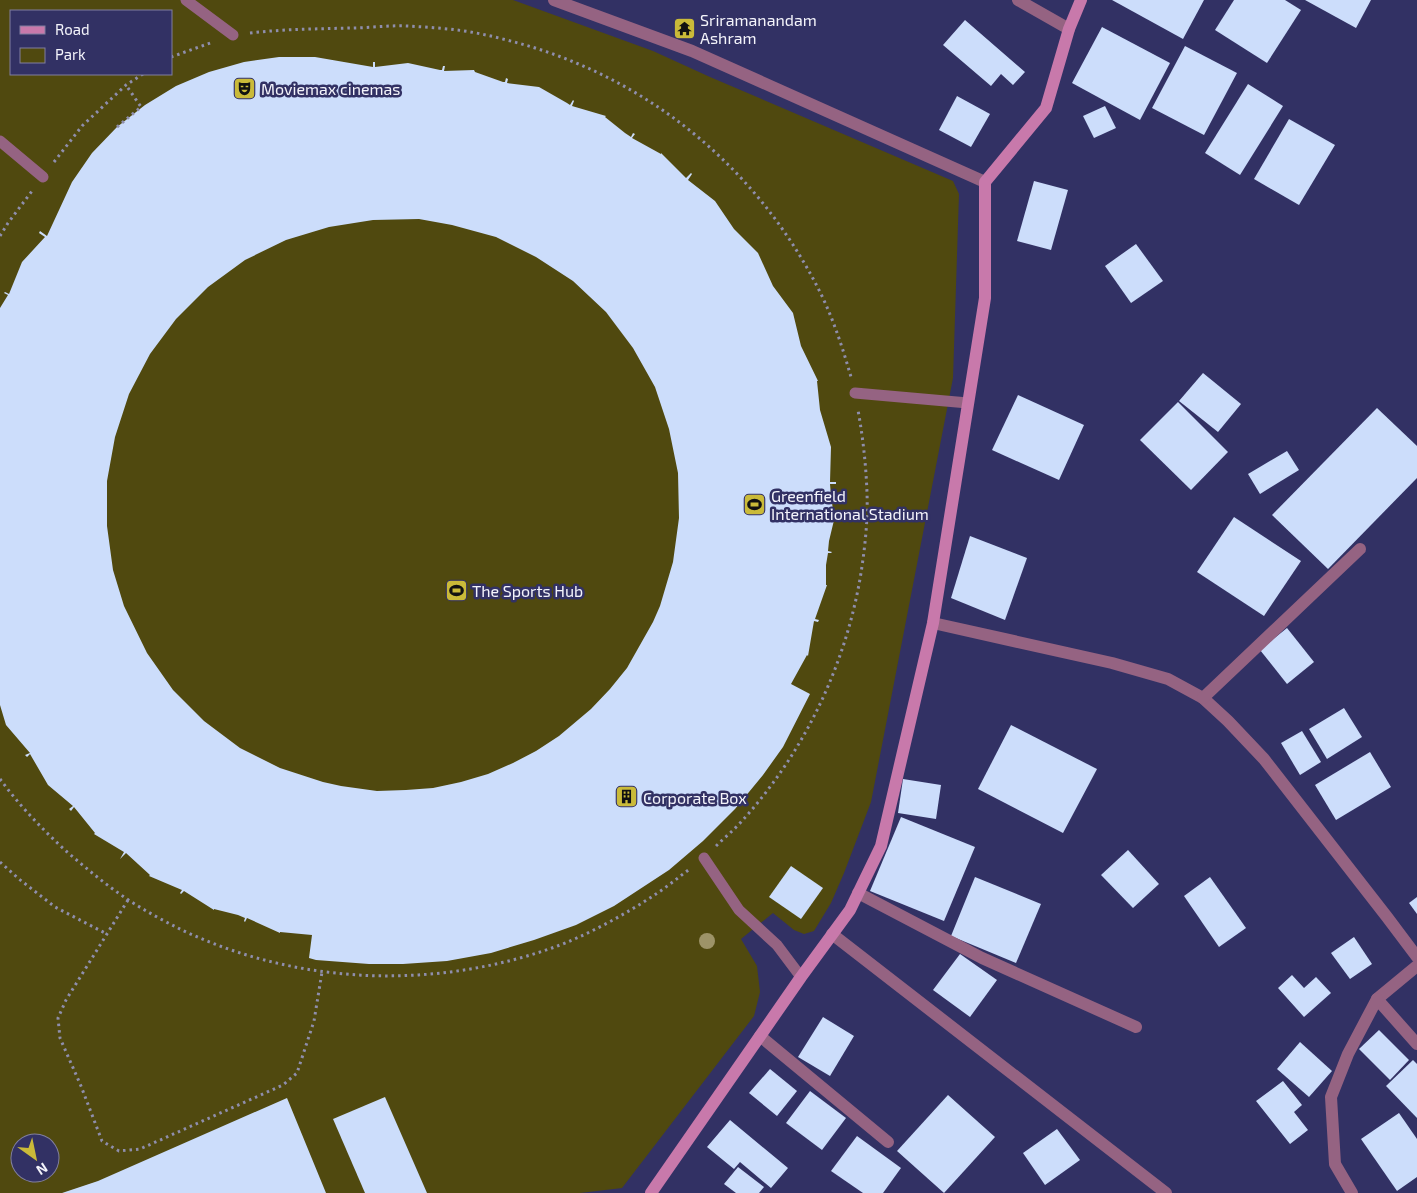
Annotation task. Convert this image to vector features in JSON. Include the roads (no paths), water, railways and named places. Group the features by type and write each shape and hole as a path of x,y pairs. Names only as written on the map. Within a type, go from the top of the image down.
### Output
{"street":[{"path":"554,0 692,51 985,182"},
{"path":"1018,0 1070,29"},
{"path":"651,1193 801,977 850,910 881,846 933,623 985,298 985,182 1046,108 1070,29 1082,0"},
{"path":"1203,698 1360,549"},
{"path":"933,623 1112,663 1168,679 1203,698 1264,759 1387,916 1417,958"},
{"path":"858,893 982,958 1136,1027"},
{"path":"832,934 1166,1193"},
{"path":"1352,1193 1335,1164 1330,1097 1348,1054 1377,999 1417,966"},
{"path":"1377,999 1417,1044"},
{"path":"760,1036 888,1142"}],"lane":[{"path":"186,0 233,35"},
{"path":"0,142 43,177"},
{"path":"856,393 968,403"},
{"path":"704,858 739,910 777,945 801,977"}],"place":[{"name":"Sriramanandam Ashram","path":"684,28"},
{"name":"Moviemax cinemas","path":"245,88"},
{"name":"Greenfield International Stadium","path":"755,504"},
{"name":"The Sports Hub","path":"456,590"},
{"name":"Corporate Box","path":"627,797"}]}
